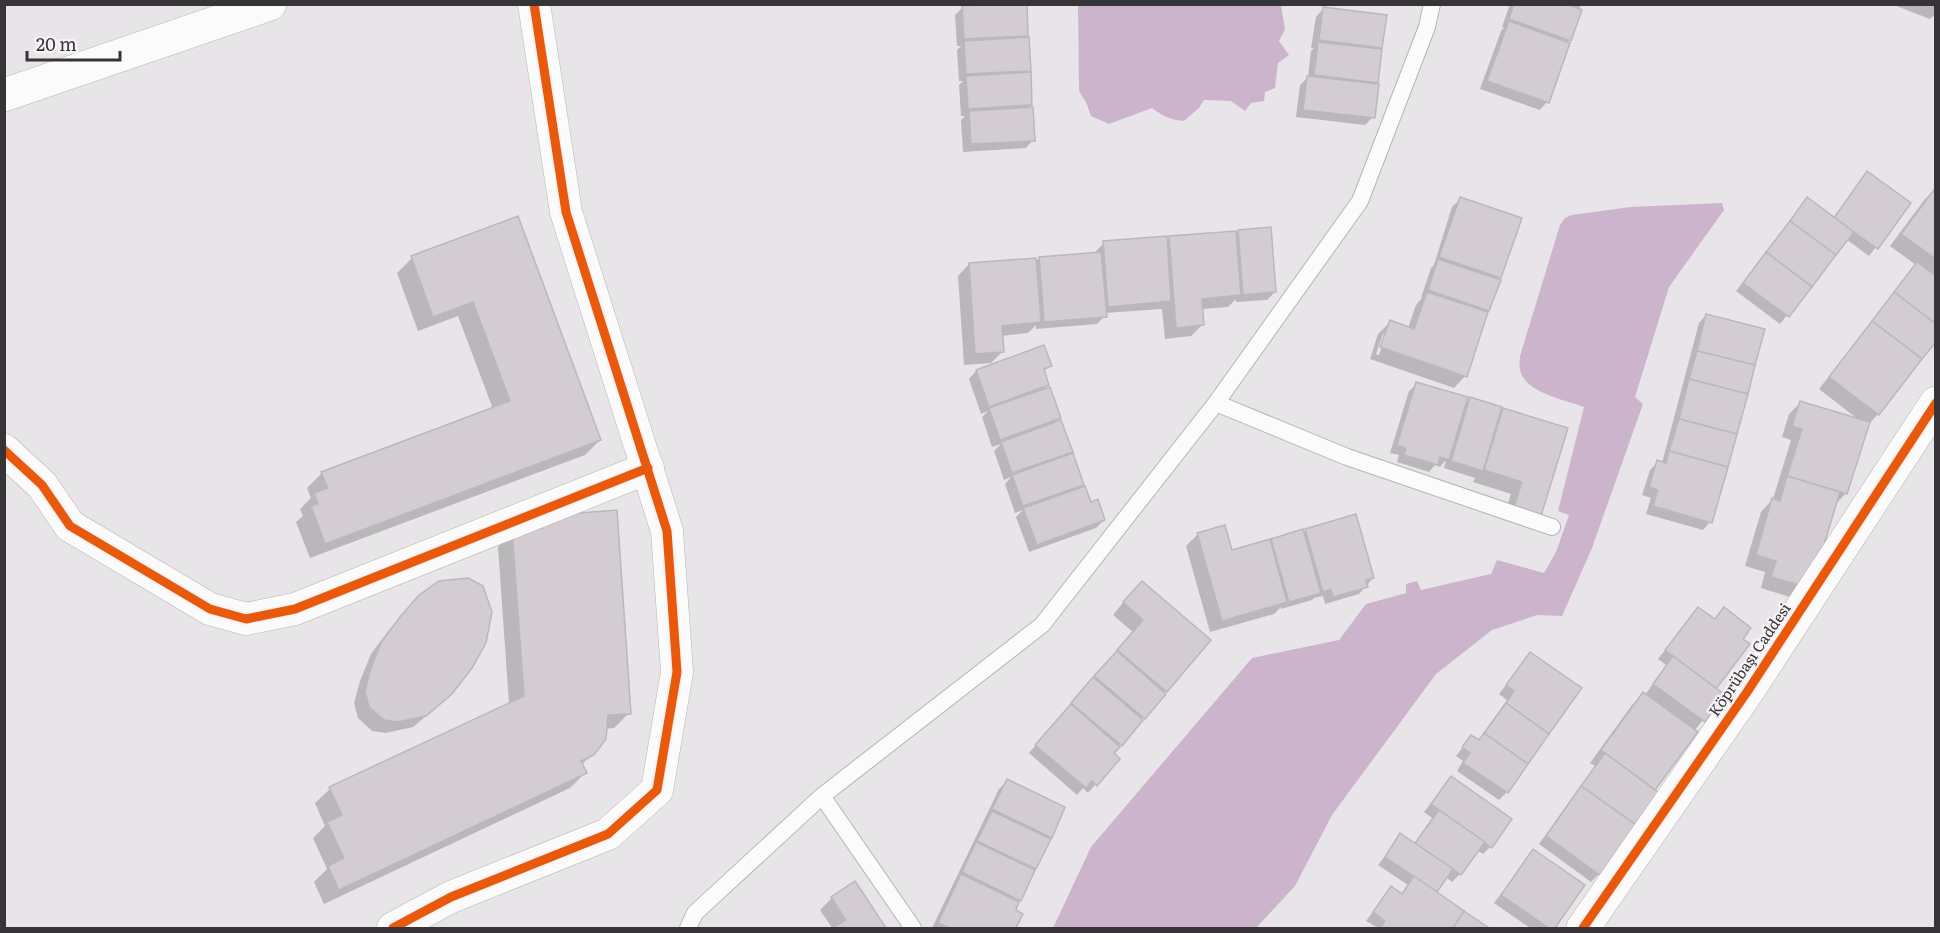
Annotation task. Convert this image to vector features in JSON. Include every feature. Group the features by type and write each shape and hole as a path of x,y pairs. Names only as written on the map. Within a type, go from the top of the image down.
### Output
{"street":[{"path":"4,95 270,4"},
{"path":"393,928 451,897 608,834 657,790 677,672 667,531 566,212 534,4"},
{"name":"Köprübaşı Caddesi","path":"1583,928 1747,692 1935,403"},
{"path":"4,450 42,485 70,526 210,609 246,619 295,609 648,468"}],"lane":[{"path":"688,928 696,913 822,796 1042,625 1216,403 1360,201 1427,27 1432,4"},
{"path":"1216,403 1347,457 1552,527"},
{"path":"822,796 913,928"}],"shaded area":[{"path":"1078,5 1281,5 1285,29 1279,41 1289,55 1278,63 1275,88 1265,92 1264,101 1251,103 1245,111 1231,101 1204,100 1199,108 1184,121 1167,117 1152,108 1109,124 1091,116 1079,91"},
{"path":"1722,203 1724,210 1669,287 1635,397 1643,404 1592,548 1562,616 1537,615 1492,630 1436,674 1332,815 1295,886 1256,928 1053,928 1091,847 1252,658 1339,640 1366,604 1406,593 1406,584 1417,581 1421,590 1491,574 1497,560 1544,573 1556,552 1569,515 1558,511 1584,407 1547,394 1530,385 1523,378 1520,370 1520,356 1560,225 1565,218 1572,215 1630,207"}],"building":[{"path":"1027,4 1028,36 964,39 962,6"},
{"path":"1514,4 1568,4 1582,10 1571,41 1509,19"},
{"path":"1323,7 1387,15 1382,48 1319,40"},
{"path":"1509,21 1570,43 1549,103 1487,81"},
{"path":"1029,37 1031,71 966,74 964,41"},
{"path":"1318,42 1382,49 1378,83 1314,75"},
{"path":"1031,72 1032,105 968,109 966,76"},
{"path":"1307,76 1379,84 1375,118 1303,110"},
{"path":"1033,107 1035,141 971,144 969,111"},
{"path":"1867,171 1911,203 1878,249 1834,218"},
{"path":"1936,187 1936,259 1901,234"},
{"path":"1460,197 1522,218 1501,278 1439,257"},
{"path":"1807,197 1854,232 1836,255 1790,221"},
{"path":"518,216 601,440 325,544 311,506 318,504 314,493 328,488 321,472 510,401 473,302 433,317 411,256"},
{"path":"1790,221 1836,255 1812,287 1766,252"},
{"path":"1271,227 1276,292 1243,295 1238,230"},
{"path":"1236,231 1241,295 1202,299 1204,325 1176,328 1169,236"},
{"path":"1167,236 1171,301 1108,307 1103,241"},
{"path":"1101,252 1107,317 1044,322 1039,257"},
{"path":"1766,252 1812,287 1789,317 1743,283"},
{"path":"1036,258 1041,322 1002,326 1004,352 975,354 969,263"},
{"path":"1438,259 1501,280 1489,311 1428,290"},
{"path":"1917,262 1936,276 1936,324 1894,292"},
{"path":"1427,292 1488,312 1467,377 1380,347 1390,320 1414,329"},
{"path":"1894,292 1936,324 1936,342 1922,359 1872,321"},
{"path":"1706,314 1765,329 1755,365 1697,351"},
{"path":"1872,321 1922,359 1879,415 1829,377"},
{"path":"1044,345 1052,366 1044,369 1049,385 989,407 976,370"},
{"path":"1697,351 1755,365 1748,394 1689,379"},
{"path":"1689,379 1748,394 1737,434 1679,419"},
{"path":"1416,382 1468,397 1449,460 1440,457 1438,465 1404,455 1406,448 1397,445"},
{"path":"1050,387 1061,418 1000,440 989,408"},
{"path":"1470,397 1502,407 1483,471 1451,461"},
{"path":"1800,401 1870,422 1847,494 1787,476 1802,429 1792,426"},
{"path":"1503,408 1568,428 1541,516 1514,507 1522,482 1484,470"},
{"path":"1679,419 1737,434 1728,467 1669,451"},
{"path":"1061,420 1073,452 1012,473 1001,442"},
{"path":"1669,451 1728,467 1712,523 1653,506 1658,490 1649,487 1657,460 1666,463"},
{"path":"1073,453 1084,485 1023,506 1012,475"},
{"path":"1787,476 1840,492 1816,571 1803,586 1771,577 1776,561 1756,555 1772,498 1780,501"},
{"path":"1085,486 1091,502 1098,499 1105,520 1037,545 1023,508"},
{"path":"617,510 631,714 608,715 606,739 594,755 581,761 587,773 339,890 328,866 344,858 327,822 342,815 329,787 524,696 512,530 543,528 542,516"},
{"path":"1356,514 1374,578 1366,580 1368,587 1333,597 1331,589 1323,592 1305,529"},
{"path":"1225,525 1232,550 1270,539 1287,602 1222,621 1197,533"},
{"path":"1303,529 1321,593 1289,602 1271,539"},
{"path":"468,578 483,586 492,612 486,643 472,668 452,694 426,716 398,722 384,720 369,707 365,691 382,641 419,595 439,581"},
{"path":"1142,581 1211,640 1167,692 1117,650 1143,620 1123,602"},
{"path":"1698,607 1715,619 1724,607 1751,628 1743,639 1750,644 1716,689 1665,650"},
{"path":"1117,651 1166,694 1145,719 1094,676"},
{"path":"1530,652 1582,688 1549,734 1506,703 1514,691 1506,685"},
{"path":"1673,656 1725,695 1705,722 1653,684"},
{"path":"1093,677 1143,720 1122,746 1071,703"},
{"path":"1643,692 1698,732 1655,790 1601,750"},
{"path":"1506,703 1549,734 1528,764 1484,733"},
{"path":"1071,704 1120,747 1114,753 1120,759 1097,786 1092,781 1086,788 1035,745"},
{"path":"1484,733 1528,764 1508,793 1463,763 1470,753 1462,747 1471,735 1479,740"},
{"path":"1605,753 1659,793 1636,825 1581,786"},
{"path":"1451,776 1512,819 1492,848 1431,804"},
{"path":"1007,779 1065,807 1052,838 992,809"},
{"path":"1581,786 1636,825 1600,875 1546,836"},
{"path":"1439,810 1485,842 1461,875 1415,843"},
{"path":"992,811 1051,839 1036,869 977,841"},
{"path":"1400,833 1453,869 1437,892 1385,857"},
{"path":"976,842 1035,870 1021,901 962,872"},
{"path":"1533,849 1585,885 1555,928 1549,928 1501,895"},
{"path":"961,874 1019,902 1016,910 1023,914 1016,928 950,928 938,923"},
{"path":"1414,876 1464,911 1453,928 1380,928 1385,921 1373,912 1391,886 1402,894"},
{"path":"855,881 886,928 832,928 846,920 831,897"},
{"path":"1464,911 1489,928 1453,928"}],"cycle path":[{"path":"393,928 451,897 608,834 657,790 677,672 667,531 566,212 534,4"},
{"path":"1583,928 1747,692 1936,403"},
{"path":"4,450 42,485 70,526 210,609 246,619 295,609 648,468"}]}
